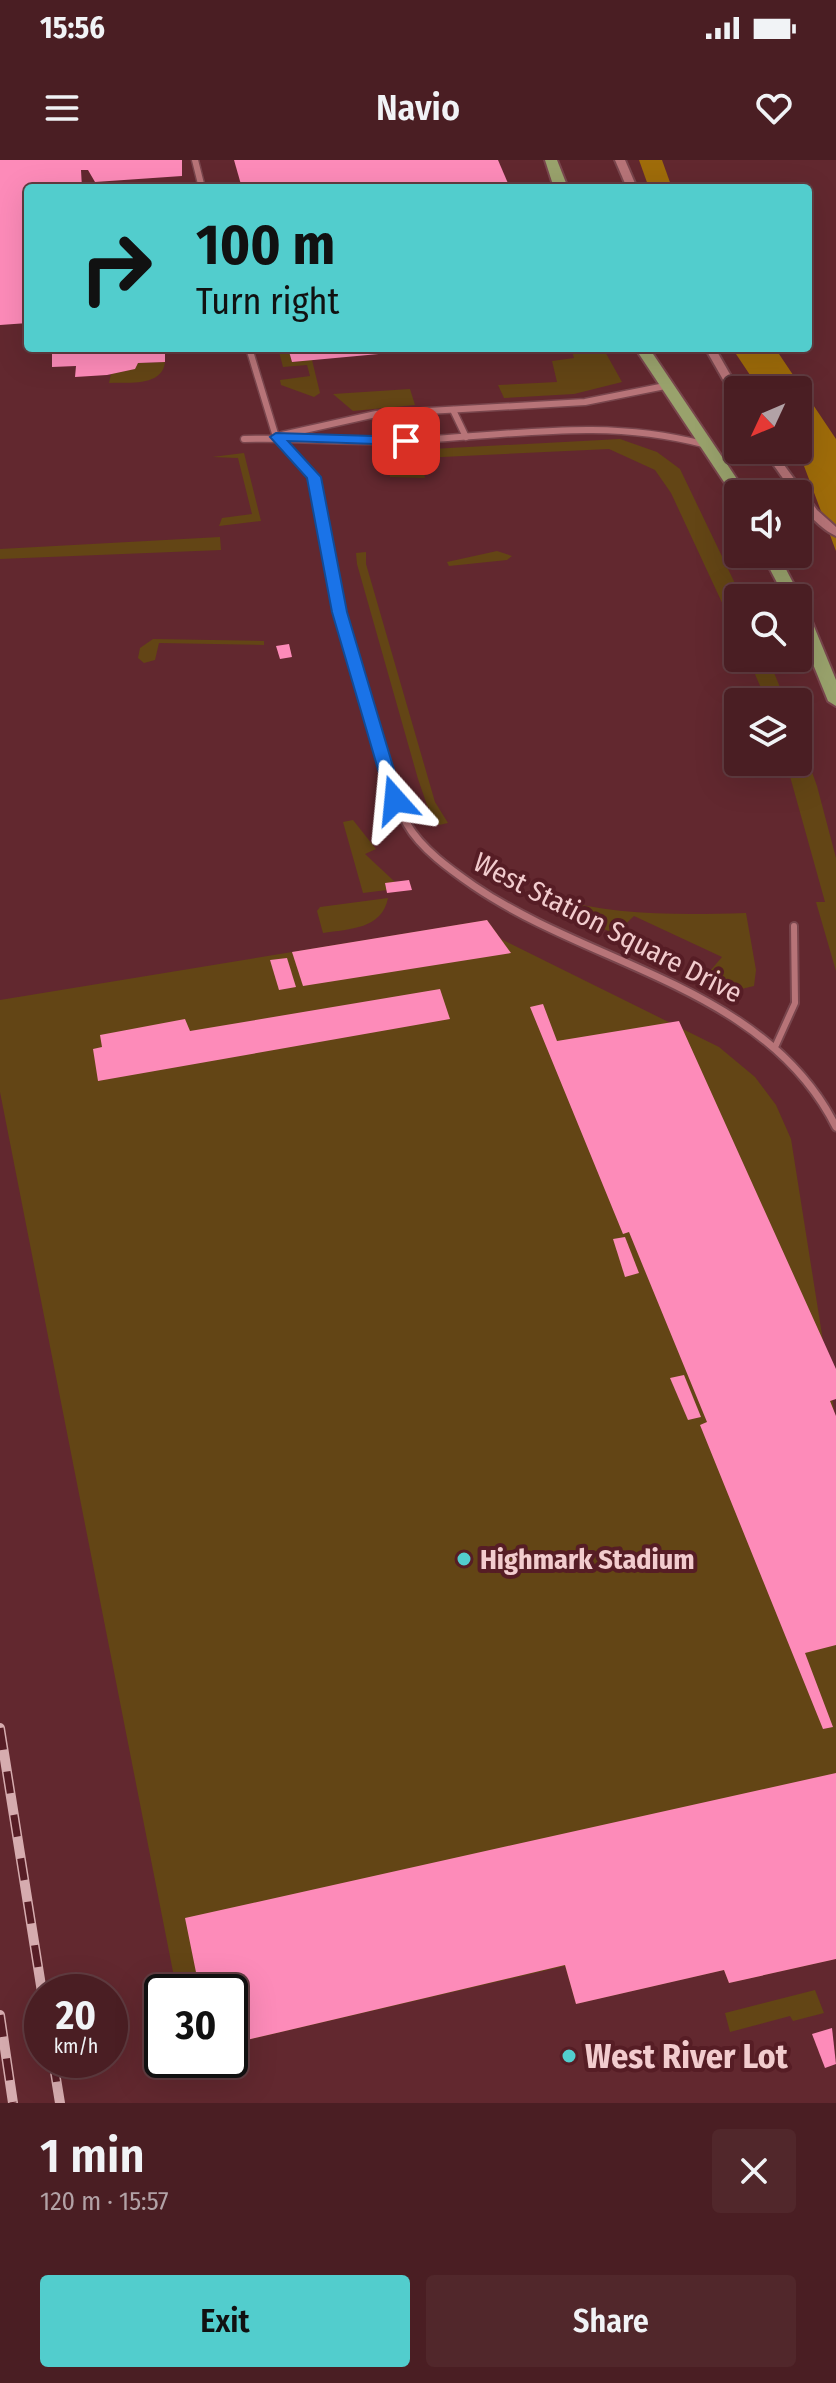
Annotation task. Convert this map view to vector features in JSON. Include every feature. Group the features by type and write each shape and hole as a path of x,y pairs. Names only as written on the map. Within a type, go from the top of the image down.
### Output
{"main road":[{"path":"551,160 560,184"},
{"path":"644,352 729,480"},
{"path":"812,642 836,701"}],"street":[{"path":"195,160 201,184"},
{"path":"620,160 630,184"},
{"name":"West Station Square Drive","path":"250,352 276,437 314,477 340,612 395,800 408,826 427,850 495,900 701,997 742,1020 776,1045 824,1101 836,1127"},
{"path":"712,352 726,376"},
{"path":"276,437 324,423 376,414 585,402 665,386"},
{"path":"453,410 466,437"},
{"path":"244,439 276,437 376,442 616,428 661,431 703,444"},
{"path":"778,464 813,512 836,533"}],"lane":[{"path":"776,1045 795,1003 794,926"}],"shaded area":[{"path":"639,160 662,160 671,184 648,184"},
{"path":"279,352 289,352 292,362 312,360 320,393 314,397 281,385 280,380 310,376 307,365 283,367"},
{"path":"572,352 605,352 622,382 574,394 504,398 498,385 557,382 552,361 574,358"},
{"path":"735,352 778,352 794,376 751,376"},
{"path":"165,362 158,376 143,382 109,383 111,374 134,369 138,363"},
{"path":"410,389 415,405 353,411 333,394"},
{"path":"812,403 836,439 836,551 812,480 803,464 812,464"},
{"path":"620,439 657,452 680,469 724,561 724,568 728,568 735,584 724,584 724,607 671,493 655,470 609,449 421,458 425,478 390,477 386,456 394,451"},
{"path":"244,453 261,521 219,526 222,518 252,514 238,458 212,457"},
{"path":"220,537 221,550 0,559 0,549"},
{"path":"497,551 512,556 507,560 449,566 447,562"},
{"path":"366,552 366,564 435,802 448,823 439,825 427,805 418,779 357,564 356,553"},
{"path":"153,639 264,641 264,645 159,643 155,660 144,663 138,658 140,648"},
{"path":"754,672 774,672 780,688 761,688"},
{"path":"812,772 836,858 836,971 816,902 825,902 790,776 812,776"},
{"path":"353,820 376,849 365,854 395,882 385,884 387,890 363,893 343,822"},
{"path":"549,897 622,911 746,913 756,970 754,986 733,991 705,977 722,957 634,916 615,934 544,902"},
{"path":"388,898 385,908 372,922 323,933 317,911 320,907"},
{"name":"Highmark Stadium","path":"487,920 501,939 719,1047 755,1077 776,1105 791,1139 836,1423 836,1959 729,1983 724,1970 576,2004 565,1966 248,2040 248,1974 173,1974 0,1092 0,1000"},
{"path":"815,1990 824,2013 793,2021 790,2016 730,2032 725,2013"}],"building":[{"path":"0,160 182,160 182,176 95,182 88,170 81,170 82,184 24,184 24,323 0,325"},
{"path":"234,160 498,160 508,184 241,184"},
{"path":"52,352 165,352 165,362 138,363 135,369 107,375 75,377 76,366 52,367"},
{"path":"289,352 400,352 292,362"},
{"path":"289,644 292,657 280,659 276,646"},
{"path":"409,880 412,890 387,893 385,883"},
{"path":"487,920 511,953 303,986 292,952"},
{"path":"287,958 296,987 279,990 270,960"},
{"path":"440,989 450,1019 98,1081 93,1049 102,1047 100,1035 185,1019 190,1031"},
{"path":"543,1004 557,1041 679,1021 836,1369 836,1399 830,1401 836,1416 836,1645 805,1653 833,1727 823,1729 700,1425 707,1422 629,1232 623,1234 530,1007"},
{"path":"625,1237 639,1273 625,1277 613,1239"},
{"path":"684,1375 701,1417 688,1420 670,1378"},
{"path":"836,1773 836,1959 729,1983 724,1970 576,2004 565,1965 248,2040 248,1974 196,1974 185,1918"},
{"path":"832,2028 836,2064 825,2068 812,2034"}],"railway":[{"path":"0,1728 39,1974"},
{"path":"0,2015 13,2103"},
{"path":"56,2078 60,2103"}],"place":[{"name":"Highmark Stadium","path":"464,1559"},
{"name":"West River Lot","path":"569,2056"}],"route":[{"path":"395,800 340,612 314,477 276,437 406,441"}]}
